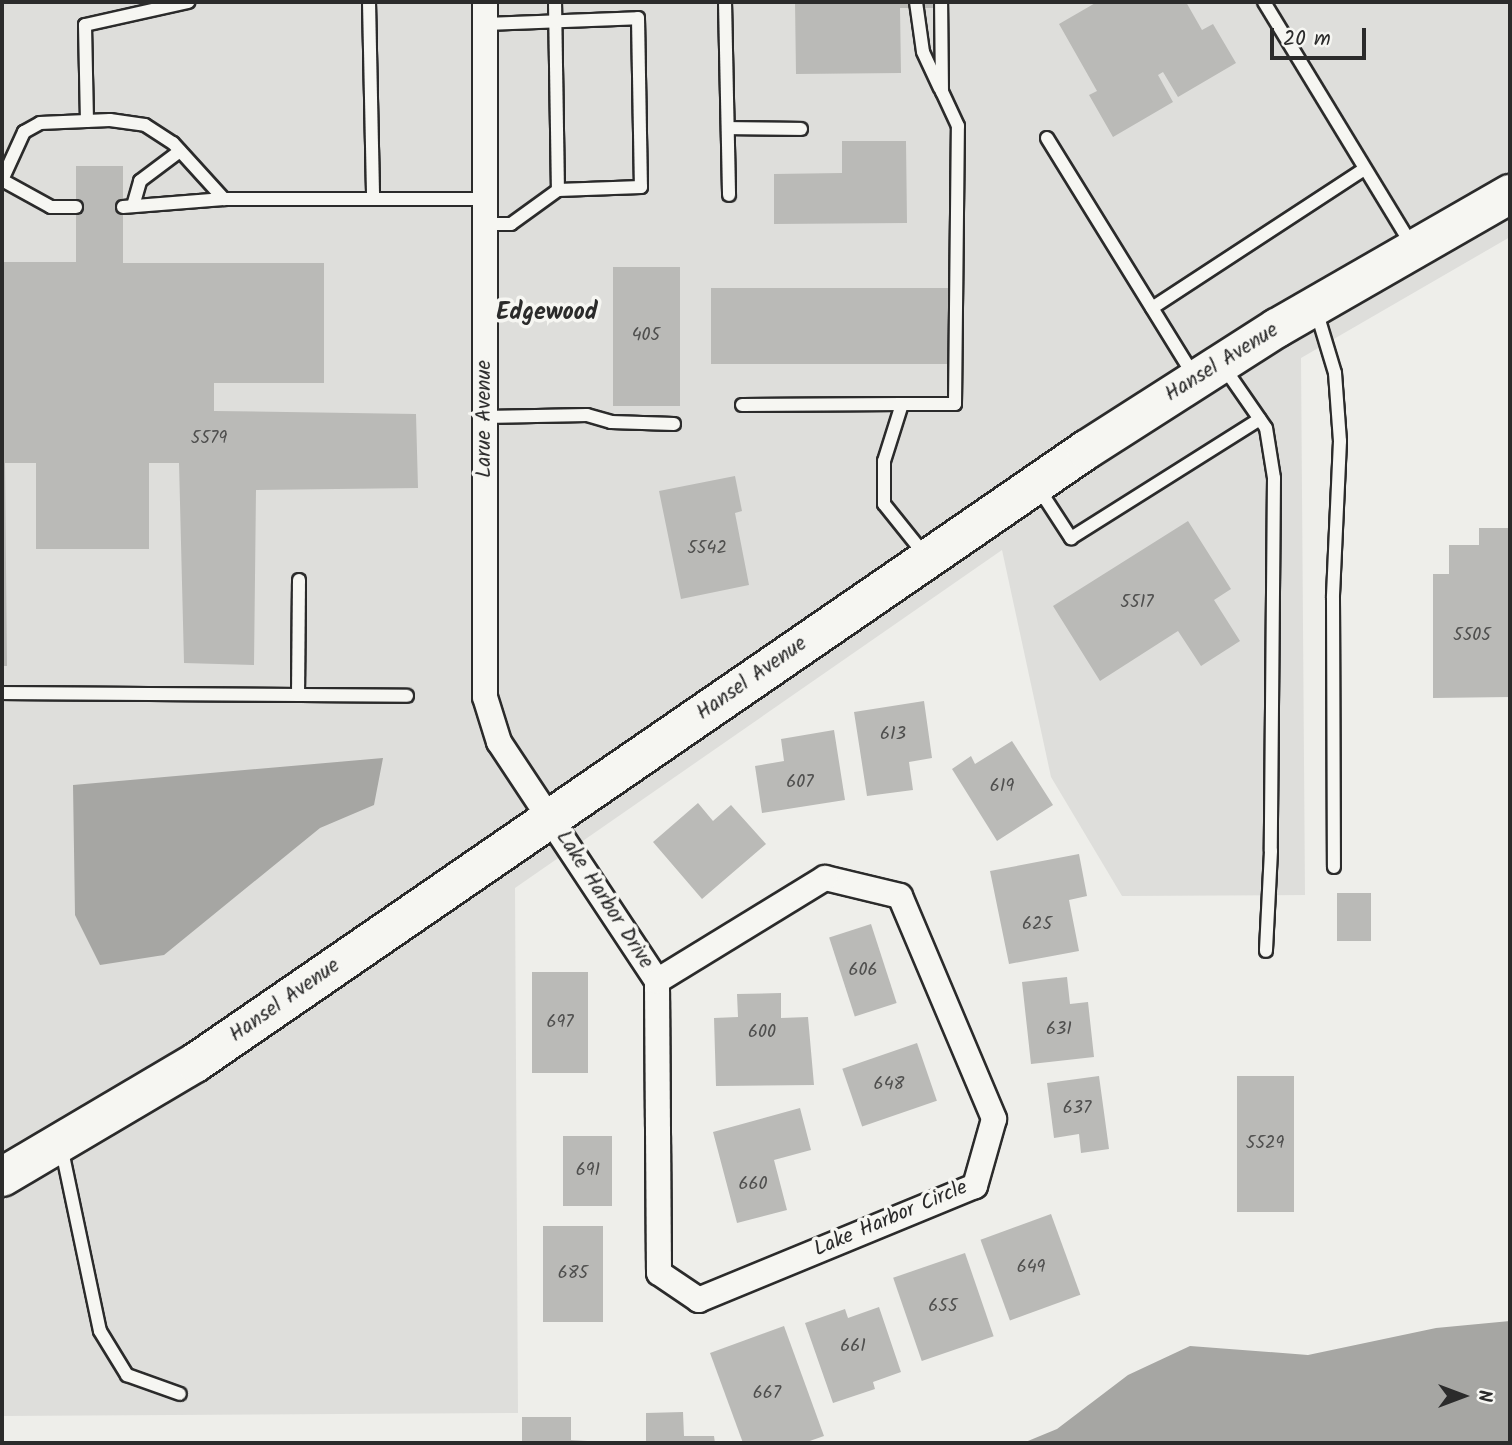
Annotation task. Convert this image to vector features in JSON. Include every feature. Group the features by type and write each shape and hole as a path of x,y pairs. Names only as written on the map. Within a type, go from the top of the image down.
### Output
{"main road":[{"name":"Hansel Avenue","path":"2,1177 195,1063 1036,484 1208,371 1314,306 1510,194"}],"street":[{"name":"Larue Avenue","path":"485,13 485,697 499,742 550,818"},
{"name":"Lake Harbor Drive","path":"550,818 657,981"},
{"name":"Lake Harbor Circle","path":"825,878 900,896 994,1119 975,1186 699,1300 659,1273 657,981 825,878"}],"lane":[{"path":"87,121 85,24 188,2"},
{"path":"369,2 373,199"},
{"path":"555,2 558,190"},
{"path":"725,2 729,195"},
{"path":"742,405 956,404 958,126 923,52 916,2"},
{"path":"941,2 942,92"},
{"path":"1264,2 1363,170 1414,248"},
{"path":"485,13 556,22 638,18 641,187 558,190 511,224 485,224"},
{"path":"76,207 51,207 2,180 24,132 40,123 87,121 145,125 180,152 224,200"},
{"path":"728,128 801,129"},
{"path":"1048,138 1152,308 1208,371 1261,419 1266,428 1275,478 1266,951"},
{"path":"180,152 140,181 128,206 224,200 485,198"},
{"path":"1152,308 1363,170"},
{"path":"1314,306 1335,373 1340,441 1333,598 1334,867"},
{"path":"902,404 884,461 884,504 928,558"},
{"path":"485,417 587,415 611,422 674,424"},
{"path":"1036,484 1071,538 1261,419"},
{"path":"298,695 299,580"},
{"path":"2,693 407,696"},
{"path":"60,1142 100,1331 127,1375 180,1394"}],"shaded area":[{"path":"2,2 1510,2 1510,237 1301,358 1305,895 1122,896 1051,777 1002,550 515,888 518,1413 2,1416"},
{"path":"383,758 374,805 320,828 164,955 100,965 75,915 73,785"},
{"path":"1510,1321 1510,1443 1023,1443 1057,1429 1128,1375 1190,1346 1308,1355 1436,1328"}],"building":[{"path":"795,2 942,2 942,8 900,8 901,73 796,74"},
{"path":"1097,2 1186,2 1202,30 1213,24 1236,63 1178,97 1163,72 1158,75 1173,102 1113,137 1089,95 1097,91 1059,24"},
{"path":"842,141 906,141 907,223 774,224 774,174 842,173"},
{"path":"76,166 123,166 123,263 324,263 324,383 214,383 214,411 416,414 418,488 256,490 254,665 184,663 179,463 149,463 149,549 36,549 36,463 5,463 7,666 2,666 2,262 76,262"},
{"path":"613,267 680,267 680,406 613,406"},
{"path":"711,288 950,288 950,364 711,364"},
{"path":"735,476 742,511 735,513 749,585 681,599 659,491"},
{"path":"1188,521 1231,589 1214,600 1240,641 1201,666 1178,631 1100,681 1053,606"},
{"path":"1479,528 1510,528 1510,697 1433,698 1433,574 1449,574 1449,545 1479,545"},
{"path":"924,701 932,758 909,762 913,790 867,796 854,712"},
{"path":"834,730 845,800 762,813 755,766 784,761 781,739"},
{"path":"1012,741 1053,805 997,841 952,769 971,756 975,764"},
{"path":"698,803 713,821 731,805 766,844 702,899 653,842"},
{"path":"1079,854 1087,896 1069,900 1079,951 1009,964 990,871"},
{"path":"1337,893 1371,893 1371,941 1337,941"},
{"path":"871,924 897,1003 855,1017 829,938"},
{"path":"532,972 588,972 588,1073 532,1073"},
{"path":"1067,977 1070,1004 1088,1002 1094,1057 1031,1064 1022,982"},
{"path":"781,993 781,1018 808,1017 814,1085 716,1086 714,1018 738,1017 737,994"},
{"path":"917,1043 937,1101 862,1126 842,1069"},
{"path":"1099,1076 1109,1149 1081,1153 1079,1134 1054,1138 1047,1083"},
{"path":"1237,1076 1294,1076 1294,1212 1237,1212"},
{"path":"800,1108 811,1150 774,1160 787,1210 737,1223 713,1132"},
{"path":"563,1136 612,1136 612,1206 563,1206"},
{"path":"1051,1214 1080,1295 1010,1320 981,1240"},
{"path":"543,1226 603,1226 603,1322 543,1322"},
{"path":"965,1253 994,1336 922,1361 893,1278"},
{"path":"879,1307 901,1372 873,1382 875,1389 833,1403 805,1323 845,1309 848,1318"},
{"path":"784,1326 824,1436 804,1443 743,1443 710,1353"},
{"path":"683,1412 684,1436 714,1436 715,1443 646,1443 646,1413"},
{"path":"522,1417 571,1417 571,1440 620,1443 522,1443"}],"district":[{"name":"Edgewood","path":"547,313"}]}
